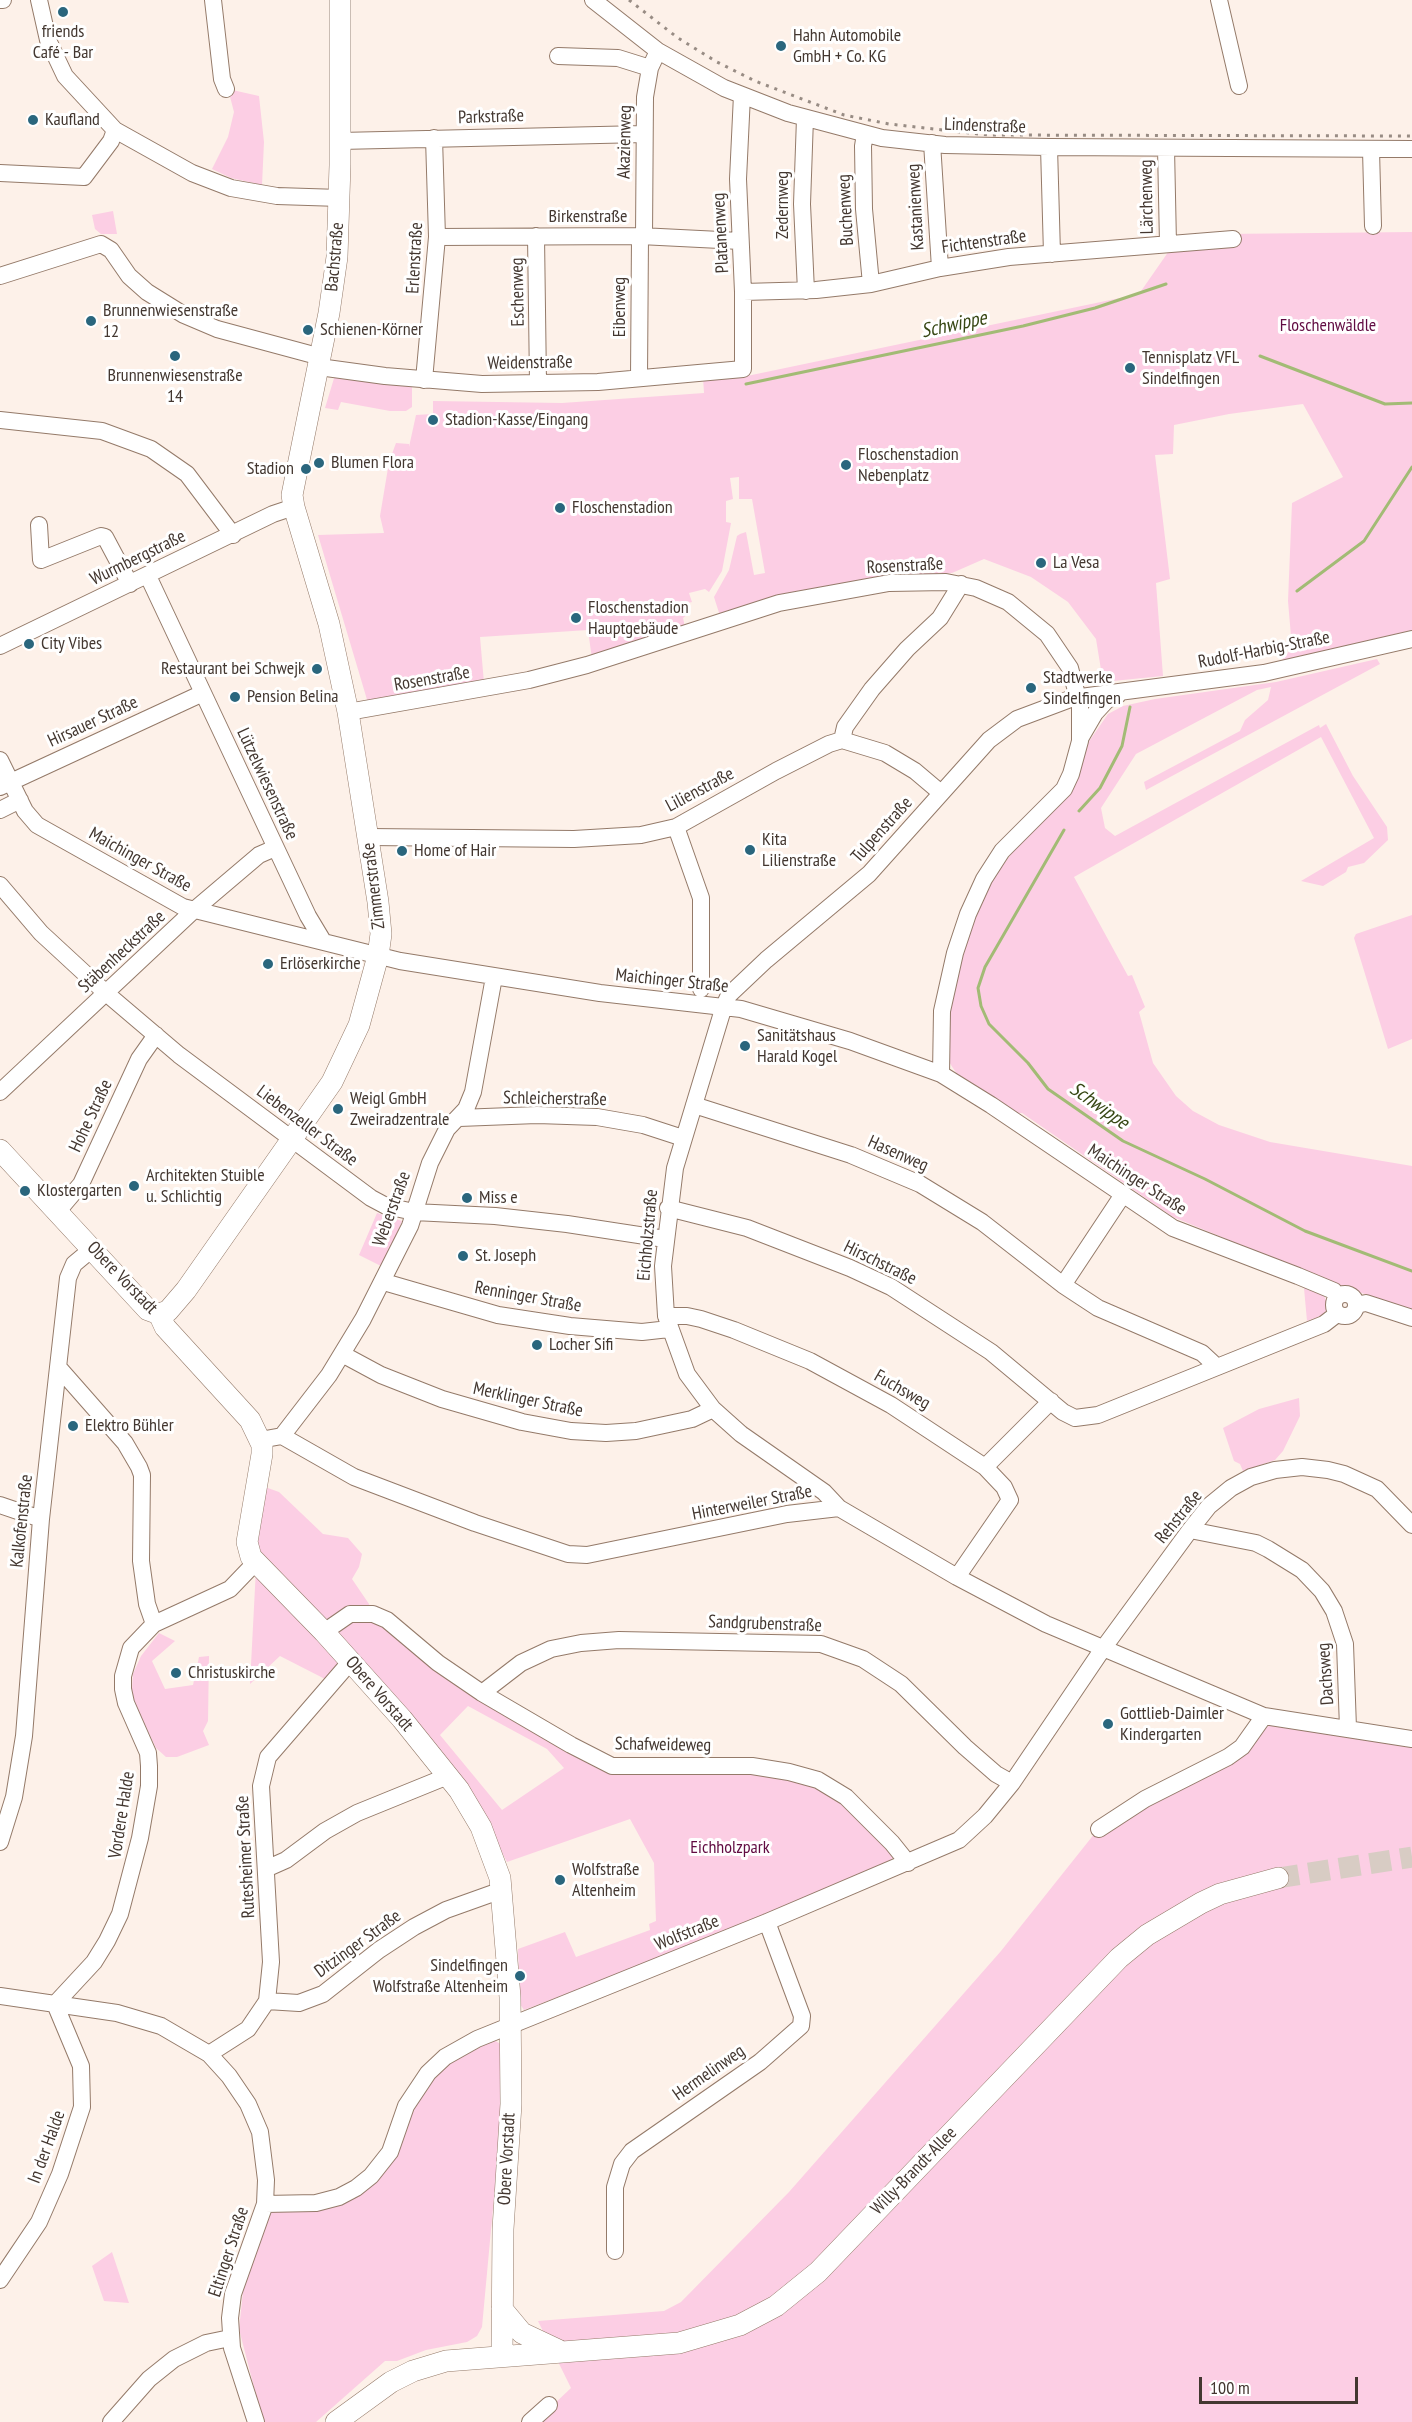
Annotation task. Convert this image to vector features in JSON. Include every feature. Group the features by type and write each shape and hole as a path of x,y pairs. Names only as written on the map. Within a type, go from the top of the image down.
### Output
{"main road":[{"name":"Bachstraße","path":"294,507 294,484 320,362 337,257 340,198 339,1"},
{"name":"Zimmerstraße","path":"159,1314 168,1311 186,1290 292,1140 344,1059 359,1025 378,956 381,934 369,837 348,712 329,624 294,507"},
{"name":"Obere Vorstadt","path":"0,1150 148,1310 159,1314 165,1328 250,1420 260,1440"},
{"path":"255,1563 247,1542 261,1461 260,1440"},
{"name":"Obere Vorstadt","path":"255,1563 324,1632 448,1776 481,1827 498,1873 502,1890 510,2025 511,2103 503,2229 502,2355"},
{"name":"Willy-Brandt-Allee","path":"336,2422 375,2391 413,2371 446,2361 680,2343 740,2325 776,2306 818,2272 1058,2019 1119,1958 1147,1935 1201,1903 1220,1894 1278,1878"},
{"path":"502,2309 522,2333 561,2352"}],"street":[{"path":"39,0 48,40 65,76 115,130 192,173 231,188 277,196 340,198"},
{"path":"213,0 222,79 226,89"},
{"name":"Lindenstraße","path":"593,0 658,51 705,79 805,118 865,134 932,143 1049,147 1412,149"},
{"path":"1219,0 1239,86"},
{"name":"Akazienweg","path":"642,236 645,97 650,68 658,51"},
{"path":"558,56 618,58 650,68"},
{"name":"Platanenweg","path":"742,95 738,168 743,292 743,369"},
{"name":"Zedernweg","path":"805,118 802,204 806,291"},
{"path":"0,173 84,177 111,141 115,130"},
{"name":"Parkstraße","path":"340,141 643,134"},
{"name":"Buchenweg","path":"865,134 863,146 864,209 871,284"},
{"name":"Erlenstraße","path":"424,380 437,237 434,138"},
{"name":"Kastanienweg","path":"932,143 940,268"},
{"path":"1049,147 1052,254"},
{"name":"Lärchenweg","path":"1166,148 1168,244"},
{"path":"1371,150 1373,226"},
{"name":"Eschenweg","path":"536,236 538,383"},
{"name":"Birkenstraße","path":"437,237 642,236 740,241"},
{"name":"Eibenweg","path":"639,378 642,236"},
{"name":"Fichtenstraße","path":"743,292 806,291 871,284 940,268 1052,254 1233,239"},
{"name":"Weidenstraße","path":"0,276 35,267 98,245 106,246 141,287 184,315 217,329 320,362 424,380 482,384 538,383 639,378 743,369"},
{"path":"0,420 102,431 145,447 187,474 233,535"},
{"name":"Wurmbergstraße","path":"0,646 273,514 294,507"},
{"path":"39,525 41,560 101,536 105,537 130,584"},
{"name":"Lützelwiesenstraße","path":"148,576 276,848 323,941"},
{"name":"Rosenstraße","path":"348,712 539,677 587,665 749,612 797,599 889,583 931,582 961,585 1008,602 1033,620 1061,652 1070,668 1078,697 1080,741 1071,774 1064,789 1002,851 984,879 968,914 954,953 942,1011 940,1074"},
{"path":"941,793 915,771 885,753 842,740 845,727 872,689 907,649 940,618 961,585"},
{"name":"Rudolf-Harbig-Straße","path":"1078,697 1264,673 1412,639"},
{"name":"Hirsauer Straße","path":"5,784 203,693"},
{"name":"Rudolf-Harbig-Straße","path":"1080,741 1095,713 1107,700 1123,693"},
{"name":"Tulpenstraße","path":"724,1006 740,982 868,874 989,740 1007,724 1038,709 1078,697"},
{"name":"Lilienstraße","path":"369,837 574,839 641,835 676,827 797,760 842,740"},
{"name":"Maichinger Straße","path":"0,760 5,784 20,800 31,818 45,830 193,911 378,956 494,977 600,993 724,1006 850,1041 940,1074 991,1105 1122,1196 1173,1228 1303,1278 1334,1291 1338,1296 1350,1295 1356,1305 1366,1303 1412,1318"},
{"path":"0,810 20,800"},
{"path":"676,827 701,898 701,989"},
{"name":"Stäbenheckstraße","path":"0,1092 193,911 259,855 276,848"},
{"name":"Liebenzeller Straße","path":"0,885 36,927 106,993 156,1035 292,1140 371,1198 386,1206 414,1212 495,1216 664,1239"},
{"name":"Weberstraße","path":"282,1436 342,1354 384,1282 414,1212 430,1163 447,1129 459,1118 473,1092 494,977"},
{"name":"Eichholzstraße","path":"724,1006 683,1138 668,1208 662,1278 668,1323 687,1374 713,1409 741,1434 825,1492 839,1508"},
{"name":"Hohe Straße","path":"58,1211 81,1184 139,1059 156,1035"},
{"name":"Hasenweg","path":"694,1105 851,1155 920,1184 982,1222 1063,1285 1117,1318 1202,1353 1216,1366"},
{"name":"Schleicherstraße","path":"459,1118 537,1114 597,1117 643,1125 683,1138"},
{"path":"1063,1285 1122,1196"},
{"name":"Hirschstraße","path":"668,1208 747,1228 873,1278 950,1324 991,1352 1070,1417 1087,1418 1324,1324 1337,1314"},
{"name":"Kalkofenstraße","path":"0,1842 14,1797 24,1736 42,1519 68,1278 75,1264 92,1249"},
{"name":"Renninger Straße","path":"384,1282 498,1315 570,1326 642,1332 668,1323"},
{"path":"1338,1296 1334,1303 1337,1314 1348,1316 1354,1312 1356,1305"},
{"name":"Fuchsweg","path":"668,1323 687,1316 712,1323 810,1361 891,1405 986,1467 1004,1487 1010,1500 957,1577"},
{"name":"Merklinger Straße","path":"342,1354 381,1375 442,1400 522,1422 570,1431 606,1433 636,1431 692,1419 713,1409"},
{"path":"59,1368 118,1434 142,1475 141,1561 147,1604 154,1624"},
{"path":"986,1467 1051,1401"},
{"path":"260,1440 282,1436"},
{"name":"Hinterweiler Straße","path":"282,1436 354,1477 475,1523 568,1554 587,1555 796,1512 839,1508 957,1577 1102,1650 1264,1716 1281,1721 1348,1728 1412,1739"},
{"name":"Rehstraße","path":"1102,1650 1209,1506 1231,1488 1263,1473 1302,1467 1344,1474 1368,1485 1387,1498 1412,1525"},
{"path":"0,1505 42,1519"},
{"name":"Dachsweg","path":"1190,1530 1256,1543 1302,1570 1322,1591 1334,1611 1345,1644 1348,1728"},
{"name":"Vordere Halde","path":"55,2004 94,1962 120,1914 140,1838 150,1766 148,1753 126,1703 123,1676 131,1648 154,1624 230,1589 255,1563"},
{"name":"Schafweideweg","path":"324,1632 350,1614 374,1614 398,1627 438,1663 482,1693 612,1766 752,1766 789,1772 818,1780 846,1797 908,1863"},
{"name":"Sandgrubenstraße","path":"482,1693 521,1663 551,1649 581,1643 618,1640 821,1644 863,1659 901,1684 965,1747 996,1774 1012,1783"},
{"name":"Wolfstraße","path":"265,2204 316,2203 356,2188 371,2176 390,2152 406,2106 431,2070 445,2057 477,2039 767,1922 959,1840 985,1816 1012,1783 1102,1650"},
{"name":"Rutesheimer Straße","path":"209,2054 248,2029 267,2001 271,1962 268,1868 261,1786 268,1757 351,1662"},
{"path":"1099,1829 1145,1799 1228,1757 1251,1736 1264,1716"},
{"path":"268,1868 286,1860 325,1831 357,1813 448,1776"},
{"name":"Ditzinger Straße","path":"267,2001 299,2003 323,1994 379,1950 414,1927 446,1910 502,1890"},
{"name":"Hermelinweg","path":"615,2251 615,2187 622,2164 632,2151 759,2062 801,2026 802,2016 767,1922"},
{"path":"0,1996 55,2004"},
{"name":"Eltinger Straße","path":"55,2004 139,2018 173,2031 209,2054 239,2089 254,2115 264,2155 265,2204 233,2294 230,2338 256,2422"},
{"name":"In der Halde","path":"0,2280 39,2222 60,2174 82,2107 81,2066 55,2004"},
{"path":"111,2422 149,2379 174,2359 206,2343 230,2338"},
{"path":"530,2422 549,2405"}],"green space":[{"path":"228,89 259,96 264,142 262,185 231,178 212,169 228,137 234,112"},
{"path":"113,211 117,234 101,234 95,229 92,215"},
{"name":"Floschenwäldle","path":"1412,232 1412,630 1281,661 1292,648 1288,601 1292,503 1343,477 1303,404 1229,414 1174,425 1173,454 1155,455 1170,579 1156,583 1163,676 1103,682 1096,639 1068,602 1031,577 984,559 952,573 893,576 720,616 714,597 729,570 737,536 746,532 754,575 765,573 752,499 739,499 739,477 730,478 733,499 726,501 726,522 731,523 722,571 709,592 705,589 689,593 692,602 688,603 690,612 683,618 685,627 592,659 588,630 480,637 484,683 368,703 318,535 384,533 380,516 389,462 396,443 409,444 409,447 416,415 433,414 433,401 562,403 704,393 703,377 747,376 1139,294 1171,248 1223,234"},
{"path":"335,375 412,384 412,407 406,411 390,411 341,402 338,410 325,408"},
{"path":"1377,659 1380,664 1146,790 1144,782 1240,731 1245,720 1268,700 1271,687 1257,690 1136,754 1101,808 1105,828 1115,836 1319,725 1320,728 1326,724 1353,776 1387,827 1388,840 1364,863 1348,867 1346,872 1323,886 1301,881 1374,838 1321,737 1074,877 1128,976 1132,975 1145,1007 1139,1012 1153,1063 1176,1096 1193,1111 1219,1125 1270,1142 1412,1166 1412,1311 1331,1282 1173,1217 1022,1113 1016,1113 959,1077 949,1062 948,1011 958,956 988,887 1108,714 1123,706 1155,699 1276,682"},
{"path":"1412,915 1412,1039 1388,1049 1354,938 1356,934"},
{"path":"377,1213 402,1221 383,1267 359,1255"},
{"path":"1304,1288 1324,1296 1329,1306 1323,1315 1307,1321"},
{"path":"1299,1398 1300,1416 1283,1451 1275,1460 1243,1471 1240,1464 1234,1461 1223,1428 1259,1409"},
{"name":"Eichholzpark","path":"265,1487 279,1492 323,1534 348,1538 362,1554 359,1567 352,1579 369,1604 373,1620 611,1772 745,1771 814,1784 856,1813 896,1854 884,1869 580,1993 574,1991 524,2010 520,2004 518,1949 565,1932 576,1957 650,1930 649,1924 656,1921 654,1863 630,1819 507,1862 473,1798 357,1656 325,1679 280,1656 250,1684 257,1549","holes":["468,1706 547,1749 564,1768 502,1810 440,1735"]},
{"path":"159,1633 175,1641 152,1661 165,1689 193,1685 199,1657 209,1656 208,1721 203,1731 209,1745 177,1757 166,1757 156,1748 134,1702 132,1689 133,1674 141,1656"},
{"path":"1269,1725 1412,1744 1412,2422 535,2422 571,2388 538,2321 664,2311 681,2302 789,2192 1001,1951 1095,1833 1248,1750"},
{"path":"494,2040 502,2045 501,2122 482,2327 477,2336 467,2342 426,2350 397,2361 385,2361 316,2422 263,2422 239,2329 244,2282 273,2209 342,2203 412,2111 429,2082 451,2062"},
{"path":"112,2252 129,2303 104,2301 92,2266"}],"waterway":[{"name":"Schwippe","path":"746,384 1023,326 1095,308 1166,284"},
{"name":"Schwippe","path":"1260,356 1385,404 1412,403"},
{"name":"Schwippe","path":"1297,591 1364,541 1412,467"},
{"name":"Schwippe","path":"1079,811 1100,788 1122,746 1130,707"},
{"name":"Schwippe","path":"1064,830 985,967 978,988 981,1006 989,1024 1028,1063 1048,1089 1123,1141 1205,1179 1305,1231 1412,1271"}],"tunnel":[{"path":"1278,1878 1412,1857"}],"railway":[{"path":"629,0 678,38 717,62 755,81 844,115 889,124 988,135 1412,136"}],"place":[{"name":"friends Café - Bar","path":"63,12"},
{"name":"Hahn Automobile GmbH + Co. KG","path":"781,46"},
{"name":"Kaufland","path":"33,120"},
{"name":"Brunnenwiesenstraße 12","path":"91,321"},
{"name":"Schienen-Körner","path":"308,330"},
{"name":"Brunnenwiesenstraße 14","path":"175,356"},
{"name":"Tennisplatz VFL Sindelfingen","path":"1130,368"},
{"name":"Stadion-Kasse/Eingang","path":"433,420"},
{"name":"Blumen Flora","path":"319,463"},
{"name":"Floschenstadion Nebenplatz","path":"846,465"},
{"name":"Stadion","path":"306,469"},
{"name":"Floschenstadion","path":"560,508"},
{"name":"La Vesa","path":"1041,563"},
{"name":"Floschenstadion Hauptgebäude","path":"576,618"},
{"name":"City Vibes","path":"29,644"},
{"name":"Restaurant bei Schwejk","path":"317,669"},
{"name":"Stadtwerke Sindelfingen","path":"1031,688"},
{"name":"Pension Belina","path":"235,697"},
{"name":"Kita Lilienstraße","path":"750,850"},
{"name":"Home of Hair","path":"402,851"},
{"name":"Erlöserkirche","path":"268,964"},
{"name":"Sanitätshaus Harald Kogel","path":"745,1046"},
{"name":"Weigl GmbH Zweiradzentrale","path":"338,1109"},
{"name":"Architekten Stuible u. Schlichtig","path":"134,1186"},
{"name":"Klostergarten","path":"25,1191"},
{"name":"Miss e","path":"467,1198"},
{"name":"St. Joseph","path":"463,1256"},
{"name":"Locher Sifi","path":"537,1345"},
{"name":"Elektro Bühler","path":"73,1426"},
{"name":"Christuskirche","path":"176,1673"},
{"name":"Gottlieb-Daimler Kindergarten","path":"1108,1724"},
{"name":"Wolfstraße Altenheim","path":"560,1880"},
{"name":"Sindelfingen Wolfstraße Altenheim","path":"520,1976"}]}
